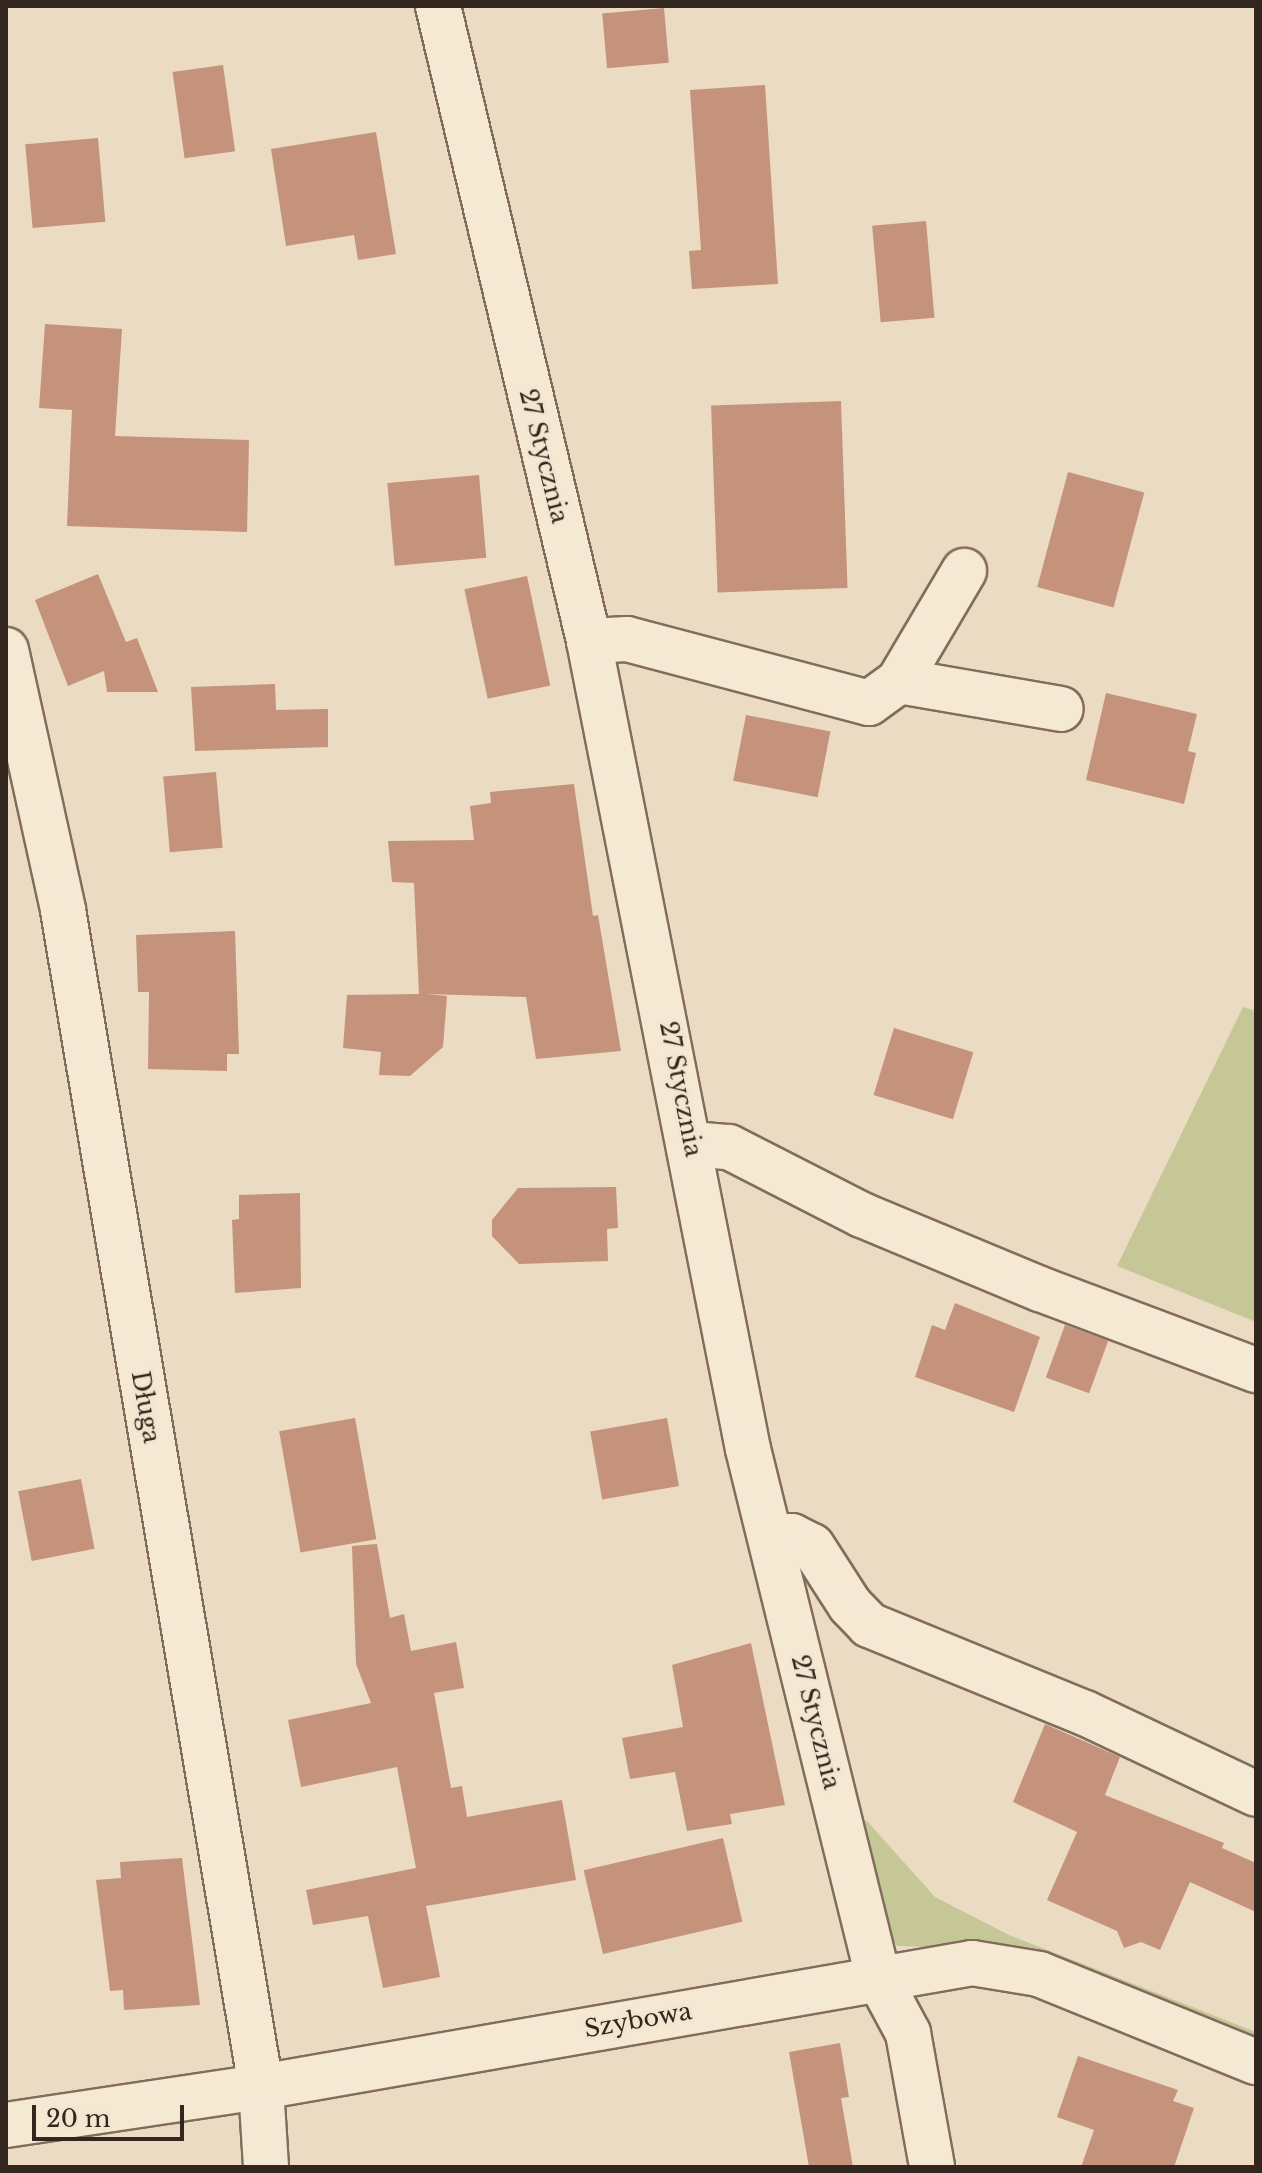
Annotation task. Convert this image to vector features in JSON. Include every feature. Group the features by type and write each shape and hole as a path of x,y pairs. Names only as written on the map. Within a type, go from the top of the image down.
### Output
{"street":[{"name":"27 Stycznia","path":"438,6 589,641 692,1144 748,1449 878,1977 908,2033 932,2167"},
{"path":"589,641 627,639 869,703 899,681 964,571"},
{"name":"Długa","path":"6,650 63,910 261,2087 266,2167"},
{"path":"899,681 1061,709"},
{"path":"692,1144 729,1147 862,1215 1040,1289 1256,1370"},
{"path":"770,1535 792,1536 812,1546 850,1605 869,1625 1085,1713 1256,1794"},
{"name":"Szybowa","path":"6,2125 261,2087 972,1963 1039,1974 1256,2062"}],"green space":[{"path":"1243,1007 1256,1011 1256,1322 1117,1266"},
{"path":"867,1821 935,1897 1009,1935 1256,2032 1256,2049 964,1948 897,1946 883,1922 862,1822"}],"building":[{"path":"664,8 669,63 607,68 602,13"},
{"path":"223,65 235,151 185,158 172,72"},
{"path":"765,85 778,284 692,289 689,251 701,250 690,90"},
{"path":"376,132 396,254 358,260 354,235 286,246 271,149"},
{"path":"98,138 105,222 33,228 25,144"},
{"path":"926,221 934,318 881,322 872,226"},
{"path":"45,324 122,329 115,436 249,440 247,532 67,526 72,410 39,408"},
{"path":"841,401 848,588 718,592 711,406"},
{"path":"1068,472 1144,492 1114,607 1037,587"},
{"path":"479,475 486,558 395,566 387,483"},
{"path":"98,574 126,642 137,638 158,692 107,692 104,671 68,686 35,600"},
{"path":"527,576 550,686 488,699 464,589"},
{"path":"275,684 276,710 328,709 328,747 195,751 191,687"},
{"path":"1106,693 1197,714 1188,751 1196,753 1184,804 1086,780"},
{"path":"746,715 830,731 818,797 733,781"},
{"path":"216,772 223,848 170,852 163,777"},
{"path":"574,784 593,916 598,915 621,1051 536,1059 526,997 425,994 447,996 443,1047 410,1076 379,1075 381,1052 343,1048 347,995 419,994 414,883 392,882 388,841 474,840 470,806 491,803 490,792"},
{"path":"235,931 239,1054 227,1054 227,1071 148,1069 149,992 138,992 136,935"},
{"path":"894,1028 973,1052 953,1119 874,1095"},
{"path":"616,1187 618,1228 607,1229 608,1261 519,1264 492,1236 492,1220 518,1188"},
{"path":"300,1193 301,1288 235,1293 232,1220 239,1219 239,1195"},
{"path":"955,1303 1040,1337 1014,1412 915,1377 932,1325 945,1330"},
{"path":"1065,1325 1108,1341 1089,1393 1046,1378"},
{"path":"355,1418 376,1539 301,1553 279,1431"},
{"path":"667,1418 679,1486 602,1499 590,1432"},
{"path":"81,1479 95,1549 32,1561 18,1491"},
{"path":"377,1544 390,1618 404,1614 411,1651 456,1642 464,1688 434,1693 451,1788 462,1786 467,1817 562,1800 576,1880 426,1906 440,1977 383,1988 368,1916 313,1925 306,1890 416,1868 397,1767 301,1787 288,1720 371,1703 356,1664 352,1546"},
{"path":"751,1643 785,1805 730,1814 732,1824 687,1831 675,1772 630,1779 622,1738 683,1727 672,1665"},
{"path":"1045,1724 1120,1757 1105,1795 1224,1843 1222,1848 1256,1863 1256,1912 1190,1882 1160,1950 1141,1942 1124,1948 1117,1931 1047,1900 1077,1832 1013,1802"},
{"path":"723,1838 742,1922 603,1954 584,1870"},
{"path":"182,1858 200,2005 124,2010 123,1990 110,1991 96,1880 121,1878 120,1862"},
{"path":"840,2043 849,2097 841,2098 853,2167 809,2167 789,2052"},
{"path":"1078,2056 1178,2090 1173,2101 1194,2108 1174,2167 1081,2167 1094,2130 1057,2117"}]}
